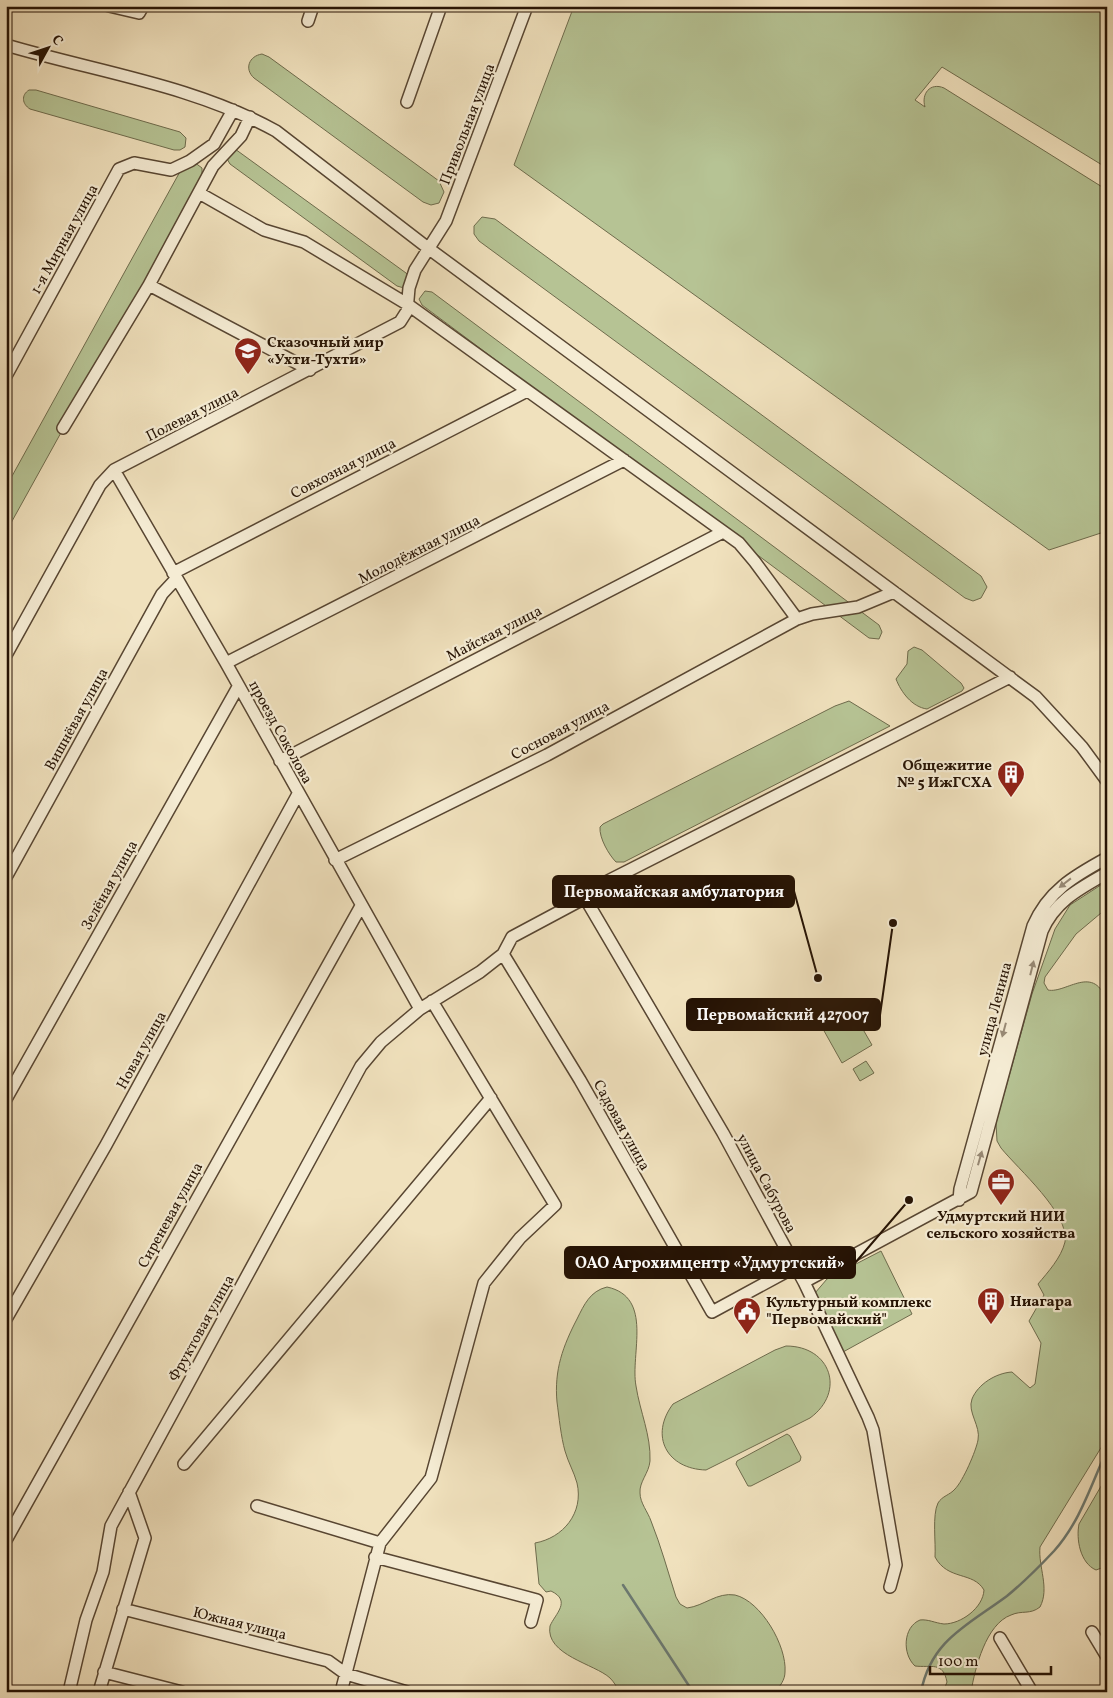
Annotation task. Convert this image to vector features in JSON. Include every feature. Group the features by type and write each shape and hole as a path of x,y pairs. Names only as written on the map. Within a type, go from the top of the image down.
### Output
{"street":[{"path":"109,6 141,10"},
{"path":"308,21 313,6"},
{"path":"407,102 441,6"},
{"name":"Привольная улица","path":"407,304 409,288 415,270 446,221 527,6"},
{"path":"6,45 205,98 250,116 276,131 428,248 1036,697 1082,747 1107,781"},
{"name":"1-я Мирная улица","path":"8,369 119,169 134,163 171,170 214,144 233,110"},
{"path":"63,428 149,285 213,166 241,136 250,116"},
{"path":"199,194 264,230 304,242 407,304 723,532 747,552 796,619"},
{"path":"149,285 310,370"},
{"name":"Полевая улица","path":"114,470 400,322 407,311 407,304"},
{"name":"Совхозная улица","path":"175,576 527,391"},
{"name":"Молодёжная улица","path":"226,664 624,460"},
{"path":"6,655 100,485 114,470"},
{"name":"проезд Соколова","path":"114,470 226,664 420,1009"},
{"name":"Майская улица","path":"280,761 723,532"},
{"name":"Вишнёвая улица","path":"6,877 162,594 175,576"},
{"name":"Сосновая улица","path":"335,860 547,755 796,619 812,614 858,606 894,592"},
{"path":"786,605 812,614"},
{"name":"Фруктовая улица","path":"69,1692 86,1620 103,1572 111,1526 361,1066 381,1042 420,1009 480,972 504,954 512,937 585,898 608,881 1010,677"},
{"name":"Зелёная улица","path":"6,1099 238,687"},
{"name":"Новая улица","path":"6,1319 106,1145 298,794"},
{"name":"улица Ленина","path":"960,1200 960,1188 1034,923 1039,912 1060,886 1107,858"},
{"name":"улица Ленина","path":"804,1282 960,1200 971,1192 1042,931 1048,917 1058,904 1107,873"},
{"name":"улица Сабурова","path":"585,898 723,1133 804,1282 873,1430 896,1565 890,1587"},
{"name":"Сиреневая улица","path":"6,1540 361,906"},
{"name":"Садовая улица","path":"504,954 580,1080 712,1312 795,1267"},
{"path":"341,1692 380,1543 431,1478 484,1284 520,1238 555,1205 432,1001"},
{"path":"184,1464 491,1098"},
{"path":"99,1692 145,1538 129,1492"},
{"path":"258,1506 380,1543"},
{"path":"375,1557 537,1600 530,1622"},
{"name":"Южная улица","path":"123,1608 328,1662 346,1674 408,1692"},
{"path":"1092,1632 1107,1657"},
{"path":"1000,1638 1032,1692"},
{"path":"104,1672 182,1692"}],"green space":[{"path":"574,6 1107,6 1107,168 942,67 915,100 925,107 924,98 928,90 935,87 944,88 1107,190 1107,531 1049,550 514,165"},
{"path":"262,54 269,57 439,181 444,192 439,203 431,205 423,202 254,78 249,71 249,63 254,57"},
{"path":"36,90 180,132 186,138 185,147 180,150 174,150 30,109 25,105 24,100 26,92"},
{"path":"235,149 406,273 408,275 404,288 397,286 230,164 226,157"},
{"path":"194,162 202,168 202,178 6,532 6,487 182,168"},
{"path":"482,217 495,219 981,576 987,587 981,598 973,601 965,598 479,241 474,234 474,226"},
{"path":"425,291 432,292 879,625 882,632 879,639 869,638 422,305 419,299"},
{"path":"914,647 922,650 961,683 964,688 962,691 927,709 912,702 904,694 896,679 907,664 908,651"},
{"path":"849,701 890,726 624,862 616,862 608,851 600,831 600,827 603,824 835,706"},
{"path":"1107,881 1107,908 1076,934 1045,977 1044,983 1048,990 1080,983 1088,982 1095,984 1102,991 1107,1003 1107,1438 1040,1547 1044,1592 1040,1607 1033,1611 1011,1615 995,1627 983,1648 975,1671 971,1692 943,1692 947,1682 943,1671 935,1667 915,1666 911,1661 906,1648 910,1628 920,1620 944,1624 964,1618 980,1603 984,1590 974,1580 947,1570 940,1565 935,1557 936,1508 938,1503 958,1485 975,1451 978,1430 971,1404 975,1394 988,1380 1012,1372 1030,1388 1035,1384 1041,1343 1029,1321 1044,1295 1038,1284 1050,1270 1065,1242 1060,1218 1041,1192 1001,1148 997,1141 996,1123 1032,994 1055,929 1070,905"},
{"path":"853,1012 872,1045 842,1063 823,1029"},
{"path":"866,1061 874,1073 860,1081 853,1069"},
{"path":"881,1251 912,1314 843,1352 815,1293 827,1279"},
{"path":"607,1287 621,1293 631,1302 635,1314 637,1328 636,1386 650,1451 650,1461 641,1485 640,1497 658,1540 676,1597 680,1604 687,1608 722,1595 735,1595 745,1599 754,1606 770,1626 782,1650 785,1675 775,1692 619,1692 610,1678 563,1652 555,1644 551,1636 550,1626 561,1603 557,1595 551,1591 546,1592 539,1584 535,1543 554,1536 562,1530 574,1514 578,1494 577,1483 566,1455 561,1433 556,1390 558,1369 568,1339 585,1304 592,1295"},
{"path":"786,1346 801,1348 814,1354 823,1362 828,1372 830,1384 828,1396 821,1407 810,1418 706,1470 681,1464 672,1457 666,1449 663,1439 663,1428 666,1416 673,1404"},
{"path":"787,1434 790,1436 801,1457 800,1461 748,1486 736,1464 737,1461"},
{"path":"1107,1476 1107,1566 1096,1570 1086,1562 1080,1550 1078,1530 1079,1524"}],"waterway":[{"path":"921,1692 926,1674 942,1646 965,1625 1007,1596 1063,1540 1078,1516 1107,1450"},
{"path":"623,1585 693,1692"}],"place":[{"name":"Сказочный мир «Ухти-Тухти»","path":"248,375"},
{"name":"Общежитие № 5 ИжГСХА","path":"1011,798"},
{"name":"Первомайский 427007","path":"893,923"},
{"name":"Первомайская амбулатория","path":"818,978"},
{"name":"ОАО Агрохимцентр «Удмуртский»","path":"909,1200"},
{"name":"Удмуртский НИИ сельского хозяйства","path":"1001,1206"},
{"name":"Ниагара","path":"991,1325"},
{"name":"Культурный комплекс \"Первомайский\"","path":"747,1335"}]}
